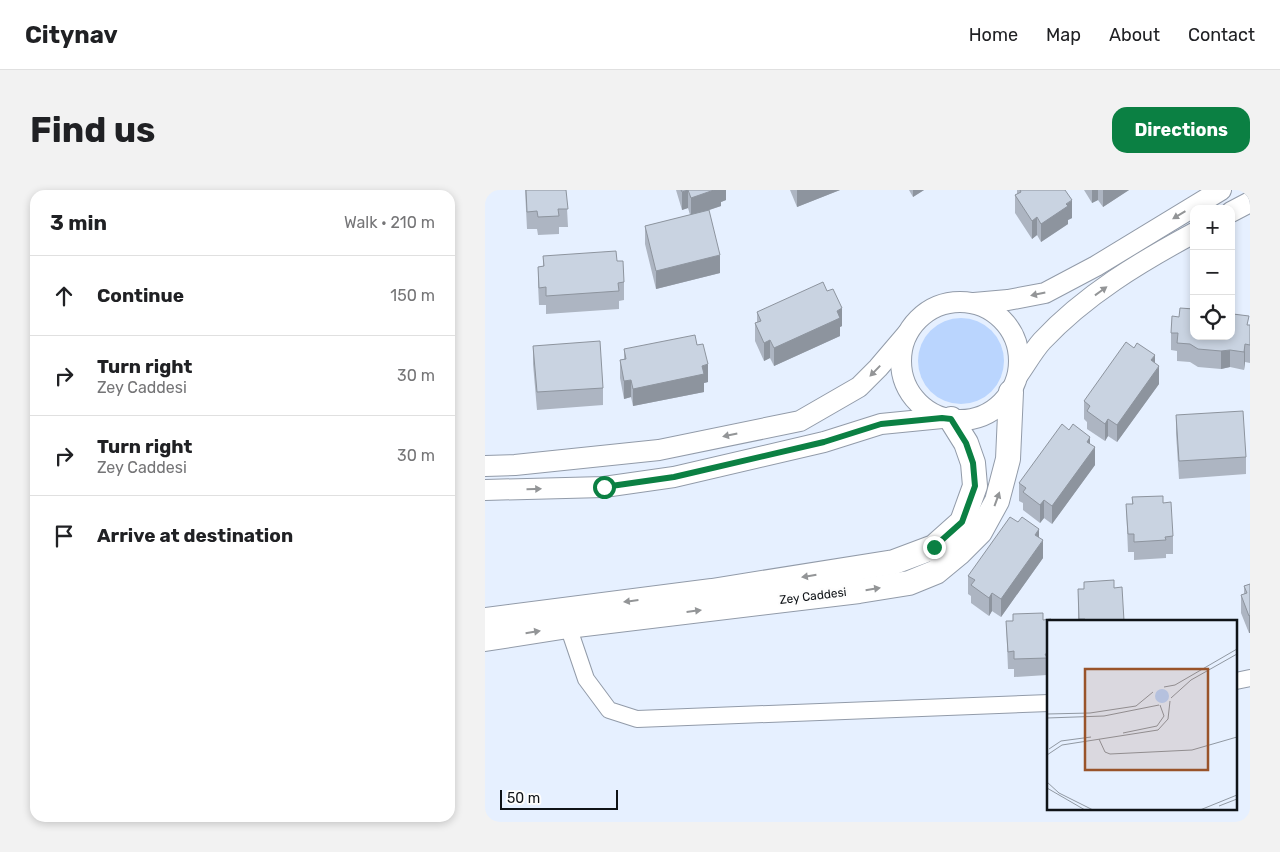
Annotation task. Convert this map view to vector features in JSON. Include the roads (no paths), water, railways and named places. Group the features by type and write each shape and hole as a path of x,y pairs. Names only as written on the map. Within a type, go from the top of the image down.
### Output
{"main road":[{"name":"Zey Caddesi","path":"485,639 567,626 859,591 909,583 936,572 959,554 980,532 997,501 1008,459 1014,384"},
{"name":"Zey Caddesi","path":"485,620 712,591 894,562 934,547 962,522 975,486 973,463 966,443 946,419"}],"street":[{"path":"485,466 515,465 659,450 800,421 859,387 878,368 919,317 937,306 955,302 974,303 1008,300 1045,293 1097,266 1221,190"},
{"path":"1235,210 1250,202"},
{"path":"485,490 604,487 674,477 824,442 881,424 946,419 963,421 983,416 999,406 1041,342 1076,309 1145,260 1190,235"},
{"path":"974,303 991,310 1005,322 1015,338 1019,356 1014,384"},
{"path":"907,334 901,354 901,374 909,393 924,408 946,419"},
{"path":"567,626 586,679 609,710 637,719 1047,703"},
{"path":"1237,681 1250,678"}]}
